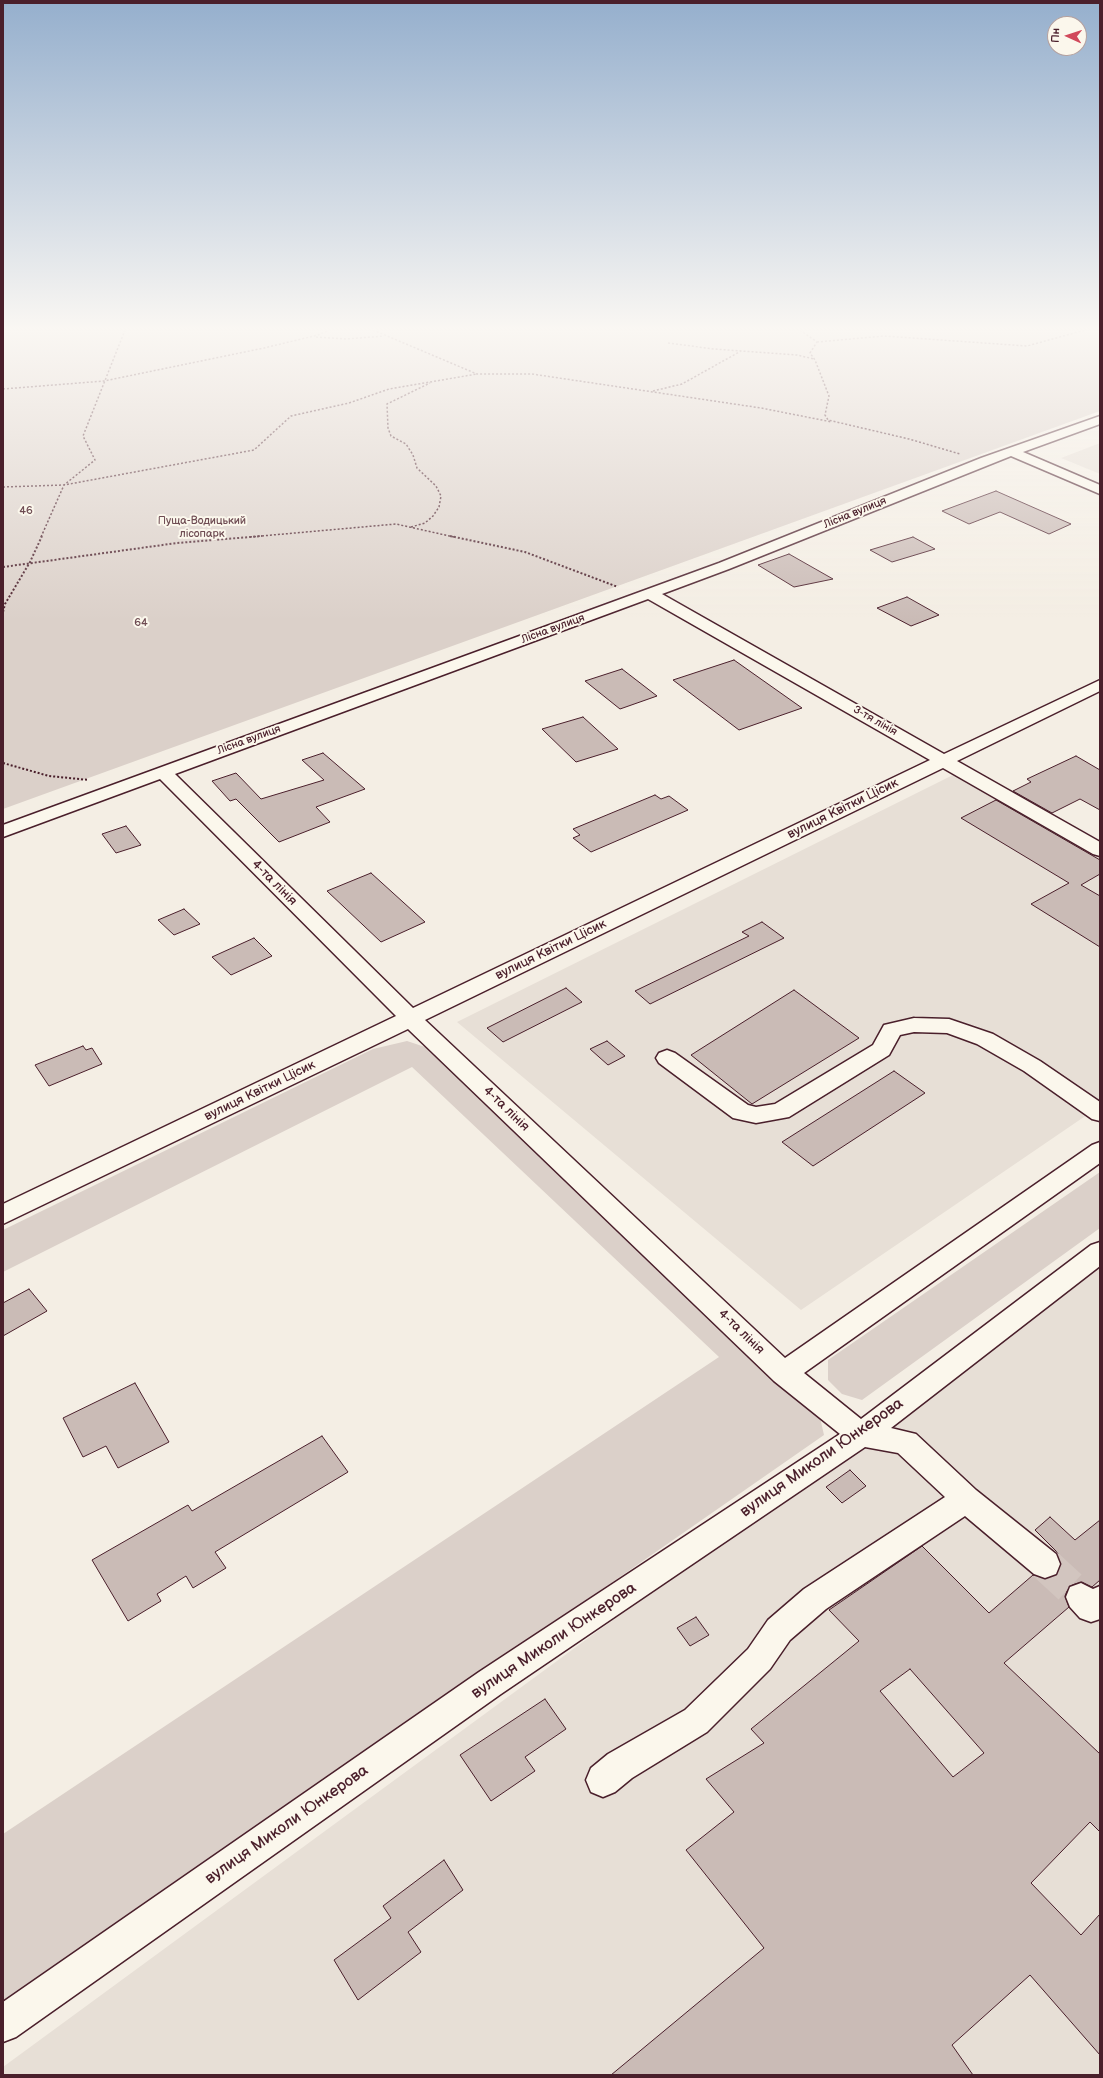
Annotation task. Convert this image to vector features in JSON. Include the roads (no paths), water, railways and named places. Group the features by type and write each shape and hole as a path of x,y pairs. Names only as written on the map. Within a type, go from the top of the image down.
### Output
{"street":[{"name":"Лісна вулиця","path":"3,831 724,566 986,461 1081,427"},
{"path":"1012,452 1100,490"},
{"name":"3-тя лінія","path":"649,593 1100,850"},
{"name":"вулиця Квітки Цісик","path":"3,1215 1100,685"},
{"name":"4-та лінія","path":"162,772 410,1018 784,1373 861,1435"},
{"path":"667,1058 741,1112 756,1115 781,1112 881,1050 892,1030 914,1025 949,1026 985,1039 1032,1066 1100,1113"},
{"path":"784,1373 1100,1151"},
{"name":"вулиця Миколи Юнкерова","path":"3,2024 490,1683 861,1435 1100,1252"},
{"path":"861,1435 906,1442 966,1499 1046,1564"},
{"path":"603,1780 620,1766 696,1721 758,1659 779,1630 815,1599 966,1499"}],"tunnel":[{"path":"1045,1564 1081,1597"}],"park label":[{"name":"46","path":"26,511"},
{"name":"Пуща-Водицький лісопарк","path":"202,527"},
{"name":"64","path":"141,623"}]}
